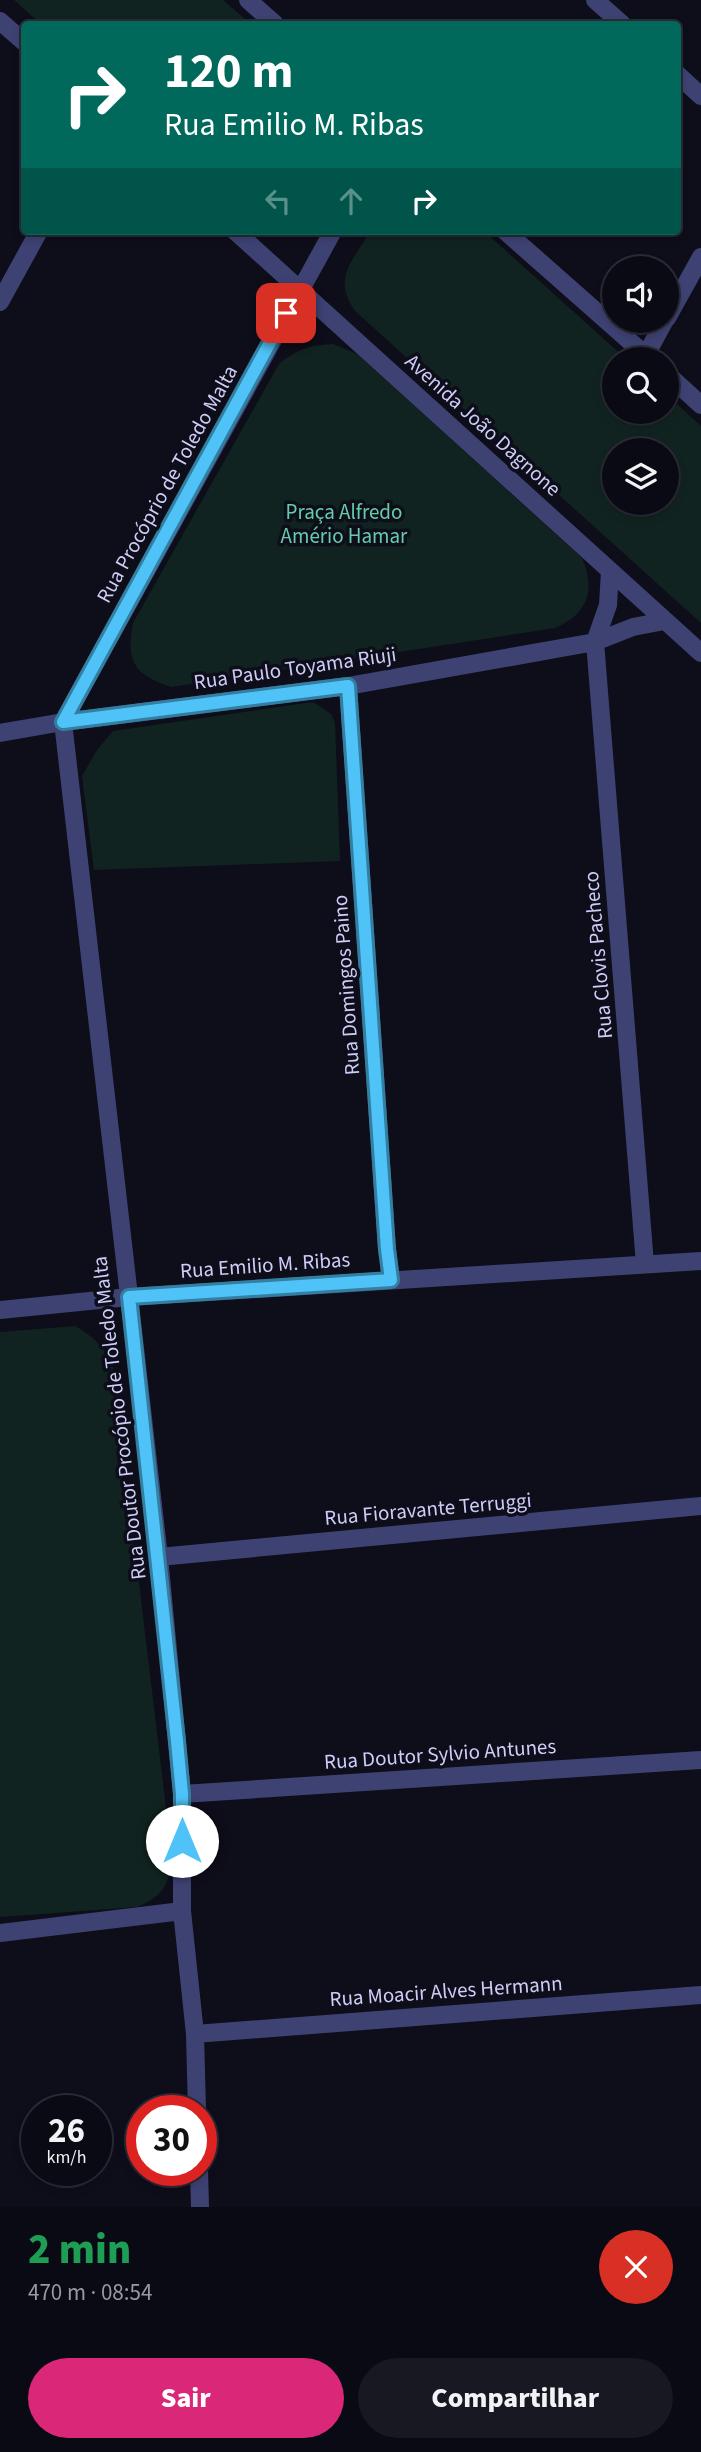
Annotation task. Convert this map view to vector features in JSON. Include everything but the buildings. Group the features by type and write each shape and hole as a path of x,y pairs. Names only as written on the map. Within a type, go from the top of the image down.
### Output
{"street":[{"path":"248,0 272,21"},
{"path":"595,0 619,21"},
{"path":"0,21 21,39"},
{"path":"681,78 701,96"},
{"path":"0,302 37,235"},
{"name":"Avenida João Dagnone","path":"239,235 701,653"},
{"name":"Rua Procóprio de Toledo Malta","path":"63,722 331,235"},
{"path":"510,235 637,347"},
{"path":"679,296 701,257"},
{"path":"679,384 701,405"},
{"path":"595,642 608,605 610,571"},
{"name":"Rua Paulo Toyama Riuji","path":"0,733 63,722 348,686 595,642 633,627 664,621"},
{"name":"Rua Clovis Pacheco","path":"595,642 645,1264"},
{"name":"Rua Domingos Paino","path":"348,686 391,1280"},
{"name":"Rua Doutor Procópio de Toledo Malta","path":"63,722 159,1557 182,1794 182,1911 195,2034 197,2095"},
{"name":"Rua Emilio M. Ribas","path":"0,1310 129,1297 701,1261"},
{"name":"Rua Fioravante Terruggi","path":"159,1557 701,1506"},
{"name":"Rua Doutor Sylvio Antunes","path":"182,1794 701,1760"},
{"path":"0,1933 182,1911"},
{"name":"Rua Moacir Alves Hermann","path":"195,2034 701,1995"},
{"path":"199,2186 200,2207"}],"green space":[{"path":"14,0 223,0 248,21 38,21"},
{"path":"368,235 488,235 613,347 602,347 602,424 679,424 679,406 701,426 701,623 355,311 345,289 347,271"},
{"name":"Praça Alfredo Amério Hamar","path":"333,344 357,354 582,558 588,591 582,608 575,616 555,628 171,687 149,677 135,665 132,657 130,648 133,623 279,364 304,349"},
{"path":"313,702 331,714 335,722 340,861 94,870 82,776 97,750 113,731"},
{"path":"75,1326 97,1342 113,1365 171,1867 163,1889 137,1907 0,1917 0,1332"}],"route":[{"path":"182,1841 182,1794 177,1741 129,1297 391,1280 348,686 63,722 286,313"}]}
